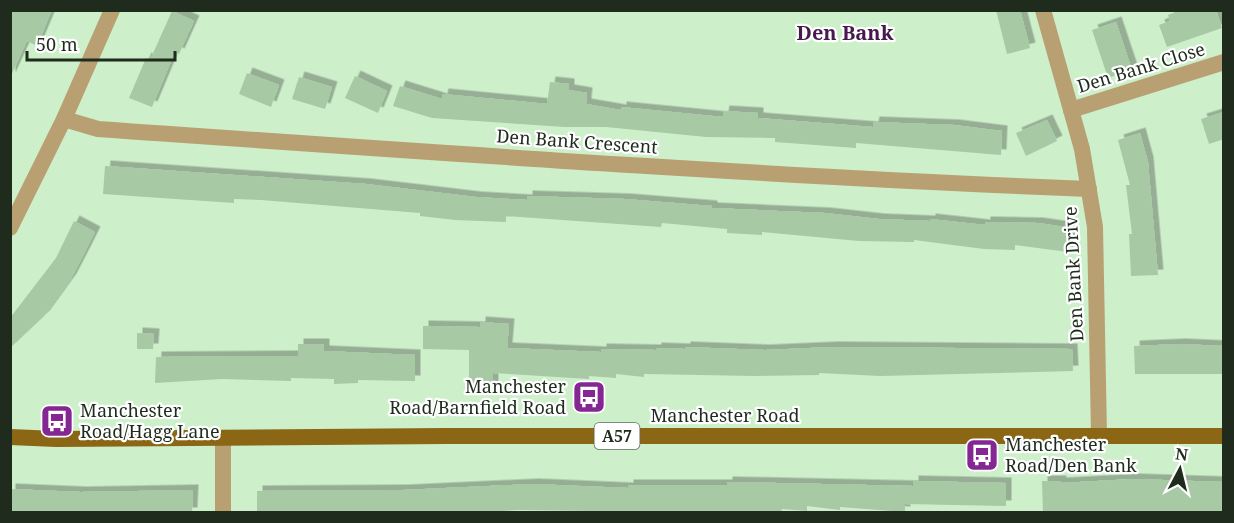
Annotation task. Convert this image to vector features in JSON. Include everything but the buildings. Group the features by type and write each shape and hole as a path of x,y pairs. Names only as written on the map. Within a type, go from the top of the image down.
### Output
{"main road":[{"name":"Manchester Road","path":"10,437 223,439 1224,436"}],"street":[{"path":"10,228 64,119 111,10"},
{"name":"Den Bank Drive","path":"1043,10 1082,148 1095,227 1099,435"},
{"name":"Den Bank Close","path":"1071,110 1224,62"},
{"name":"Den Bank Crescent","path":"64,119 98,129 532,159 848,180 1089,189"},
{"path":"223,439 223,513"}],"place":[{"name":"Manchester Road/Barnfield Road","path":"589,397"},
{"name":"Manchester Road/Hagg Lane","path":"57,421"},
{"name":"Manchester Road/Den Bank","path":"982,455"}],"district":[{"name":"Den Bank","path":"845,33"}]}
